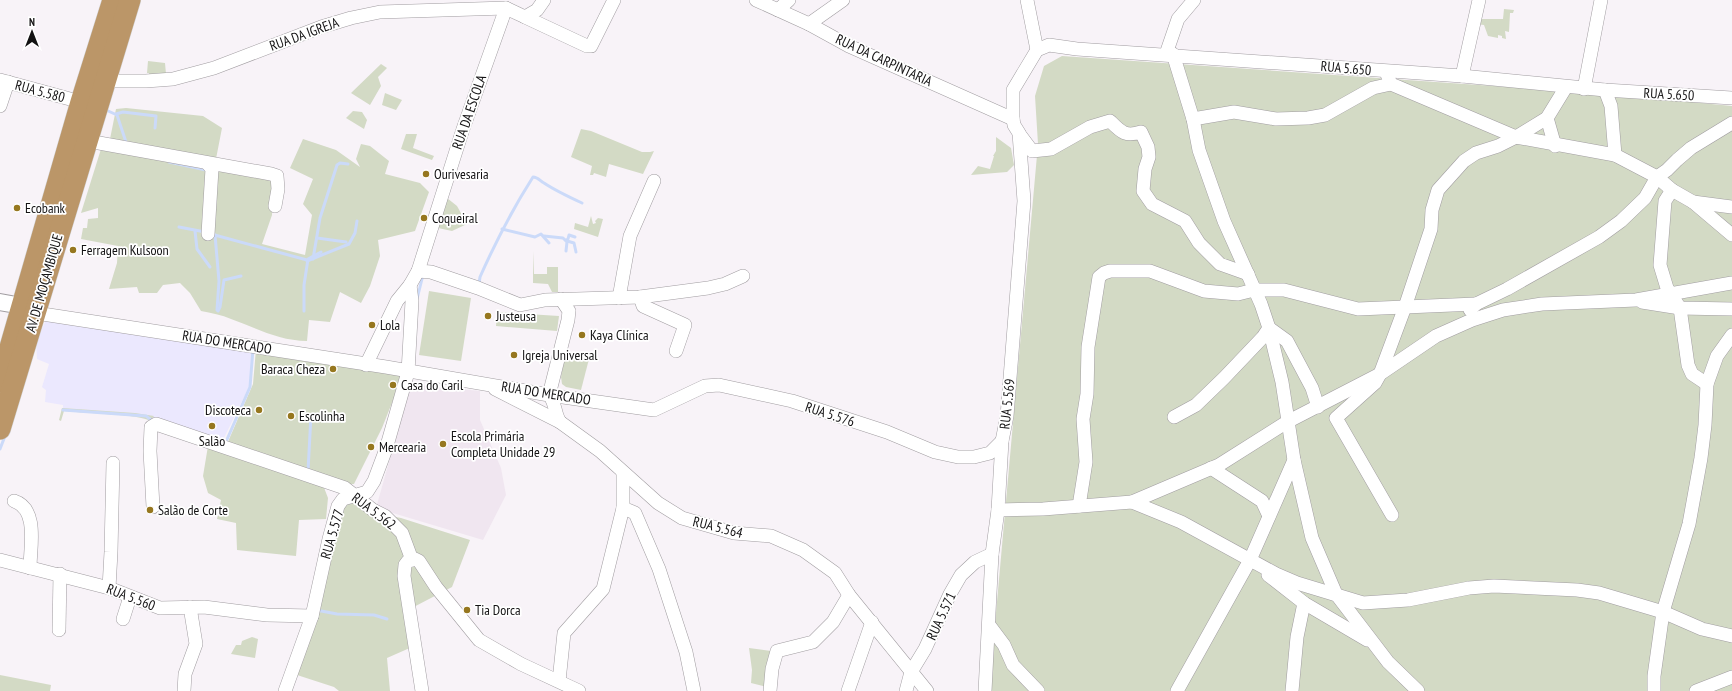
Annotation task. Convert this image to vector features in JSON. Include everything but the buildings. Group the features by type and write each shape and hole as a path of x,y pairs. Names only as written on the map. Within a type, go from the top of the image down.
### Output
{"highway":[{"name":"AV. DE MOÇAMBIQUE","path":"0,429 81,102 113,0"},
{"name":"AV. DE MOÇAMBIQUE","path":"0,382 29,310 88,141 130,0"}],"street":[{"path":"525,17 537,10 544,0"},
{"path":"506,8 587,46 591,46 614,0"},
{"name":"RUA DA CARPINTARIA","path":"756,0 809,24 849,46 1013,119"},
{"path":"778,10 789,0"},
{"path":"809,24 842,0"},
{"path":"1013,119 1013,90 1038,50 1027,0"},
{"path":"1194,0 1178,19 1169,54 1193,119 1199,150 1224,221 1248,274 1269,328 1282,382 1294,460 1312,538 1336,594 1388,662 1418,691"},
{"path":"1462,76 1479,0"},
{"path":"1584,89 1601,0"},
{"name":"RUA DA IGREJA","path":"106,81 173,79 214,68 321,27 351,18 380,12 506,8"},
{"name":"RUA DA ESCOLA","path":"366,365 397,302 410,285 418,271 463,129 506,8"},
{"name":"RUA 5.650","path":"1038,50 1049,45 1386,72 1462,76 1584,89 1732,98"},
{"path":"1386,72 1391,84"},
{"name":"RUA 5.580","path":"4,81 81,102"},
{"path":"0,106 4,81"},
{"path":"1193,119 1234,112 1276,119 1308,118 1325,115 1373,88 1391,84 1516,137 1555,146 1615,155 1657,177 1672,190 1693,202 1732,235"},
{"path":"1392,515 1336,418 1375,384 1380,374 1405,307 1431,229 1432,210 1438,190 1464,161 1476,153 1498,146 1547,118 1566,87"},
{"path":"1605,90 1612,106 1615,155"},
{"path":"1547,118 1555,146"},
{"name":"RUA 5.569","path":"985,691 992,554 998,510 1002,441 1007,416 1024,201 1019,133 1014,125 1013,119"},
{"path":"1019,133 1032,151 1051,149 1090,127 1110,121 1122,133 1133,134 1141,132 1148,147 1149,157 1145,169 1143,191 1152,204 1185,222 1199,243 1220,264 1248,274"},
{"path":"1451,329 1476,304 1507,289 1599,237 1621,221 1644,198 1657,177 1692,148 1732,123"},
{"path":"88,141 277,176 278,189 275,206"},
{"path":"207,163 212,169 208,234"},
{"path":"619,298 630,236 654,181"},
{"path":"1672,190 1665,202 1659,256 1662,273 1670,294 1680,308 1688,365 1692,374 1707,384"},
{"path":"1693,202 1732,207"},
{"path":"418,271 430,272 478,288 520,305 545,300 640,297 708,288 725,284 743,276"},
{"path":"1079,506 1086,462 1083,419 1087,394 1088,348 1099,277 1104,273 1110,271 1150,271 1204,291 1238,294 1254,290 1284,290 1358,309 1476,304"},
{"path":"998,510 1132,502 1211,468 1258,442 1287,422 1380,374 1436,336 1472,320 1503,310 1542,304 1636,300 1732,284"},
{"name":"RUA 5.577","path":"285,691 312,616 338,506 343,499 367,492 374,481 386,449 408,372 412,301 410,285"},
{"path":"640,297 643,306 685,325 676,351"},
{"path":"560,422 556,416 555,404 549,395 568,320 569,311 562,299"},
{"path":"1636,300 1656,306 1732,309"},
{"path":"0,302 29,310"},
{"name":"RUA DO MERCADO","path":"29,310 549,395 654,410"},
{"path":"1269,328 1280,334 1287,341 1312,388 1318,407"},
{"path":"1174,417 1202,399 1263,337 1269,328"},
{"path":"1654,691 1654,676 1663,612 1689,524 1704,439 1707,384 1717,356 1732,335"},
{"name":"RUA 5.564","path":"484,384 560,422 600,451 658,503 682,518 734,533 771,536 803,550 835,573 849,595 927,691"},
{"name":"RUA 5.576","path":"654,410 705,386 719,385 792,401 887,432 947,456 974,457 990,453 1002,441"},
{"name":"RUA 5.562","path":"153,507 150,451 151,427 156,424 345,488 373,510 385,516 402,533 412,560"},
{"path":"1177,691 1250,560 1294,460"},
{"path":"108,588 111,552 113,463"},
{"path":"1211,468 1262,501 1269,516"},
{"path":"563,686 564,633 603,589 623,508 623,473"},
{"path":"14,501 21,503 29,514 30,568"},
{"path":"1132,502 1181,522 1250,560 1297,583 1336,594 1363,604 1408,600 1469,588 1494,586 1577,590 1599,593 1663,612 1702,629 1732,636"},
{"path":"623,508 634,513 659,569 686,652 694,691"},
{"name":"RUA 5.571","path":"906,691 911,672 925,650 950,594 961,576 975,562 992,554"},
{"path":"422,691 404,576 405,566 408,561 415,559 419,561 436,587 479,640 563,686 579,691"},
{"name":"RUA 5.560","path":"0,560 60,574 108,588 160,608 204,607 266,615 312,616"},
{"path":"1250,560 1304,603 1373,644"},
{"path":"58,630 60,574"},
{"path":"770,691 772,669 777,650 813,642 833,622 849,595"},
{"path":"123,619 130,597"},
{"path":"1292,691 1297,637 1304,603"},
{"path":"184,691 186,679 185,674 196,644 190,607"},
{"path":"848,691 872,622"},
{"path":"989,625 1004,645 1013,665 1038,691"},
{"path":"1646,691 1654,676"},
{"path":"1696,691 1732,677"}],"shaded area":[{"path":"47,318 253,347 249,387 222,442 156,423 148,415 63,409 63,405 45,402 46,390 42,387 49,364 37,359 36,342"},
{"name":"Escola Primária Completa Unidade 29","path":"411,384 480,391 480,420 501,468 506,495 483,540 376,508"}],"green space":[{"path":"1504,9 1514,10 1513,13 1510,13 1509,32 1505,31 1506,39 1498,35 1498,38 1488,36 1484,25 1476,24 1477,19 1503,19"},
{"path":"1062,56 1609,94 1732,106 1732,691 989,691 1038,144 1035,96 1044,66"},
{"path":"148,61 165,63 166,74 149,76 149,73 147,73"},
{"path":"381,64 387,68 378,77 381,86 370,105 351,93"},
{"path":"385,93 402,100 396,110 382,105"},
{"path":"126,108 203,116 222,128 215,164 273,177 272,215 262,244 305,255 312,215 303,204 313,179 290,168 303,139 336,150 360,167 356,159 361,144 370,146 389,161 385,174 420,183 429,192 415,231 378,240 380,256 370,286 361,303 340,292 330,322 309,320 307,341 287,339 224,316 201,311 190,293 180,283 163,285 157,293 139,293 137,287 109,289 117,263 118,246 81,239 83,228 87,228 88,219 98,218 98,208 81,213 101,149 108,149 116,109"},
{"path":"353,111 362,112 367,120 364,129 346,118"},
{"path":"581,129 591,131 642,152 654,151 643,174 609,164 606,177 594,173 593,175 590,175 592,166 571,157"},
{"path":"406,134 417,134 413,148 434,156 432,160 401,149"},
{"path":"996,137 1011,148 1014,165 1007,172 971,175 978,166 990,169 993,156 996,151"},
{"path":"447,198 457,206 467,224 452,231 438,228"},
{"path":"591,216 593,224 596,223 595,221 598,218 603,219 598,237 574,229 575,223 588,227"},
{"path":"533,251 534,274 547,274 547,267 558,267 558,292 552,292 548,284 533,283"},
{"path":"429,291 471,298 461,361 419,355"},
{"path":"497,312 559,316 557,331 496,326"},
{"path":"256,349 403,375 382,428 354,484 345,484 227,444 253,384"},
{"path":"565,354 589,359 581,390 566,387 562,384 561,377"},
{"path":"62,408 135,413 154,416 150,421 123,415 64,411 61,421 59,420"},
{"path":"208,446 323,485 328,498 326,519 299,520 296,556 237,550 236,523 217,519 221,500 208,493 203,476"},
{"path":"347,503 356,503 376,513 401,518 470,540 452,587 408,610 412,647 387,658 390,691 339,691 334,687 297,675 342,508"},
{"path":"252,637 258,639 255,658 231,654 236,645 241,645 242,641"},
{"path":"749,648 771,651 767,687 751,683 752,670"},
{"path":"0,675 51,685 50,691 0,691"}],"waterway":[{"path":"106,110 117,115 127,145"},
{"path":"116,114 123,112 156,116 155,128"},
{"path":"169,162 206,170"},
{"path":"313,259 320,218 337,165 340,163 348,164"},
{"path":"479,284 480,277 498,238 533,177 538,178 553,189 582,203"},
{"path":"307,261 349,244 355,233 357,221"},
{"path":"179,227 205,232"},
{"path":"502,229 535,237 541,234 549,243"},
{"path":"195,231 197,249 210,267"},
{"path":"211,234 307,260"},
{"path":"215,235 219,281 217,310"},
{"path":"566,240 568,239 569,235 575,237"},
{"path":"544,236 563,238 567,242 566,251"},
{"path":"317,238 346,242"},
{"path":"567,241 574,243 576,252"},
{"path":"304,311 304,285 308,259 321,252"},
{"path":"417,299 423,275"},
{"path":"218,311 220,307 224,280 241,276"},
{"path":"225,444 250,387 253,349"},
{"path":"63,410 146,416 154,422"},
{"path":"308,471 311,415"},
{"path":"0,449 5,436"},
{"path":"316,610 337,614 374,615 387,619"}],"place":[{"name":"Ourivesaria","path":"426,174"},
{"name":"Ecobank","path":"17,208"},
{"name":"Coqueiral","path":"424,218"},
{"name":"Ferragem Kulsoon","path":"73,250"},
{"name":"Justeusa","path":"488,316"},
{"name":"Lola","path":"372,325"},
{"name":"Kaya Clínica","path":"582,335"},
{"name":"Igreja Universal","path":"514,355"},
{"name":"Baraca Cheza","path":"333,369"},
{"name":"Casa do Caril","path":"393,385"},
{"name":"Discoteca","path":"259,410"},
{"name":"Escolinha","path":"291,416"},
{"name":"Salão","path":"212,426"},
{"name":"Escola Primária Completa Unidade 29","path":"443,444"},
{"name":"Mercearia","path":"371,447"},
{"name":"Salão de Corte","path":"150,510"},
{"name":"Tia Dorca","path":"467,610"}]}
